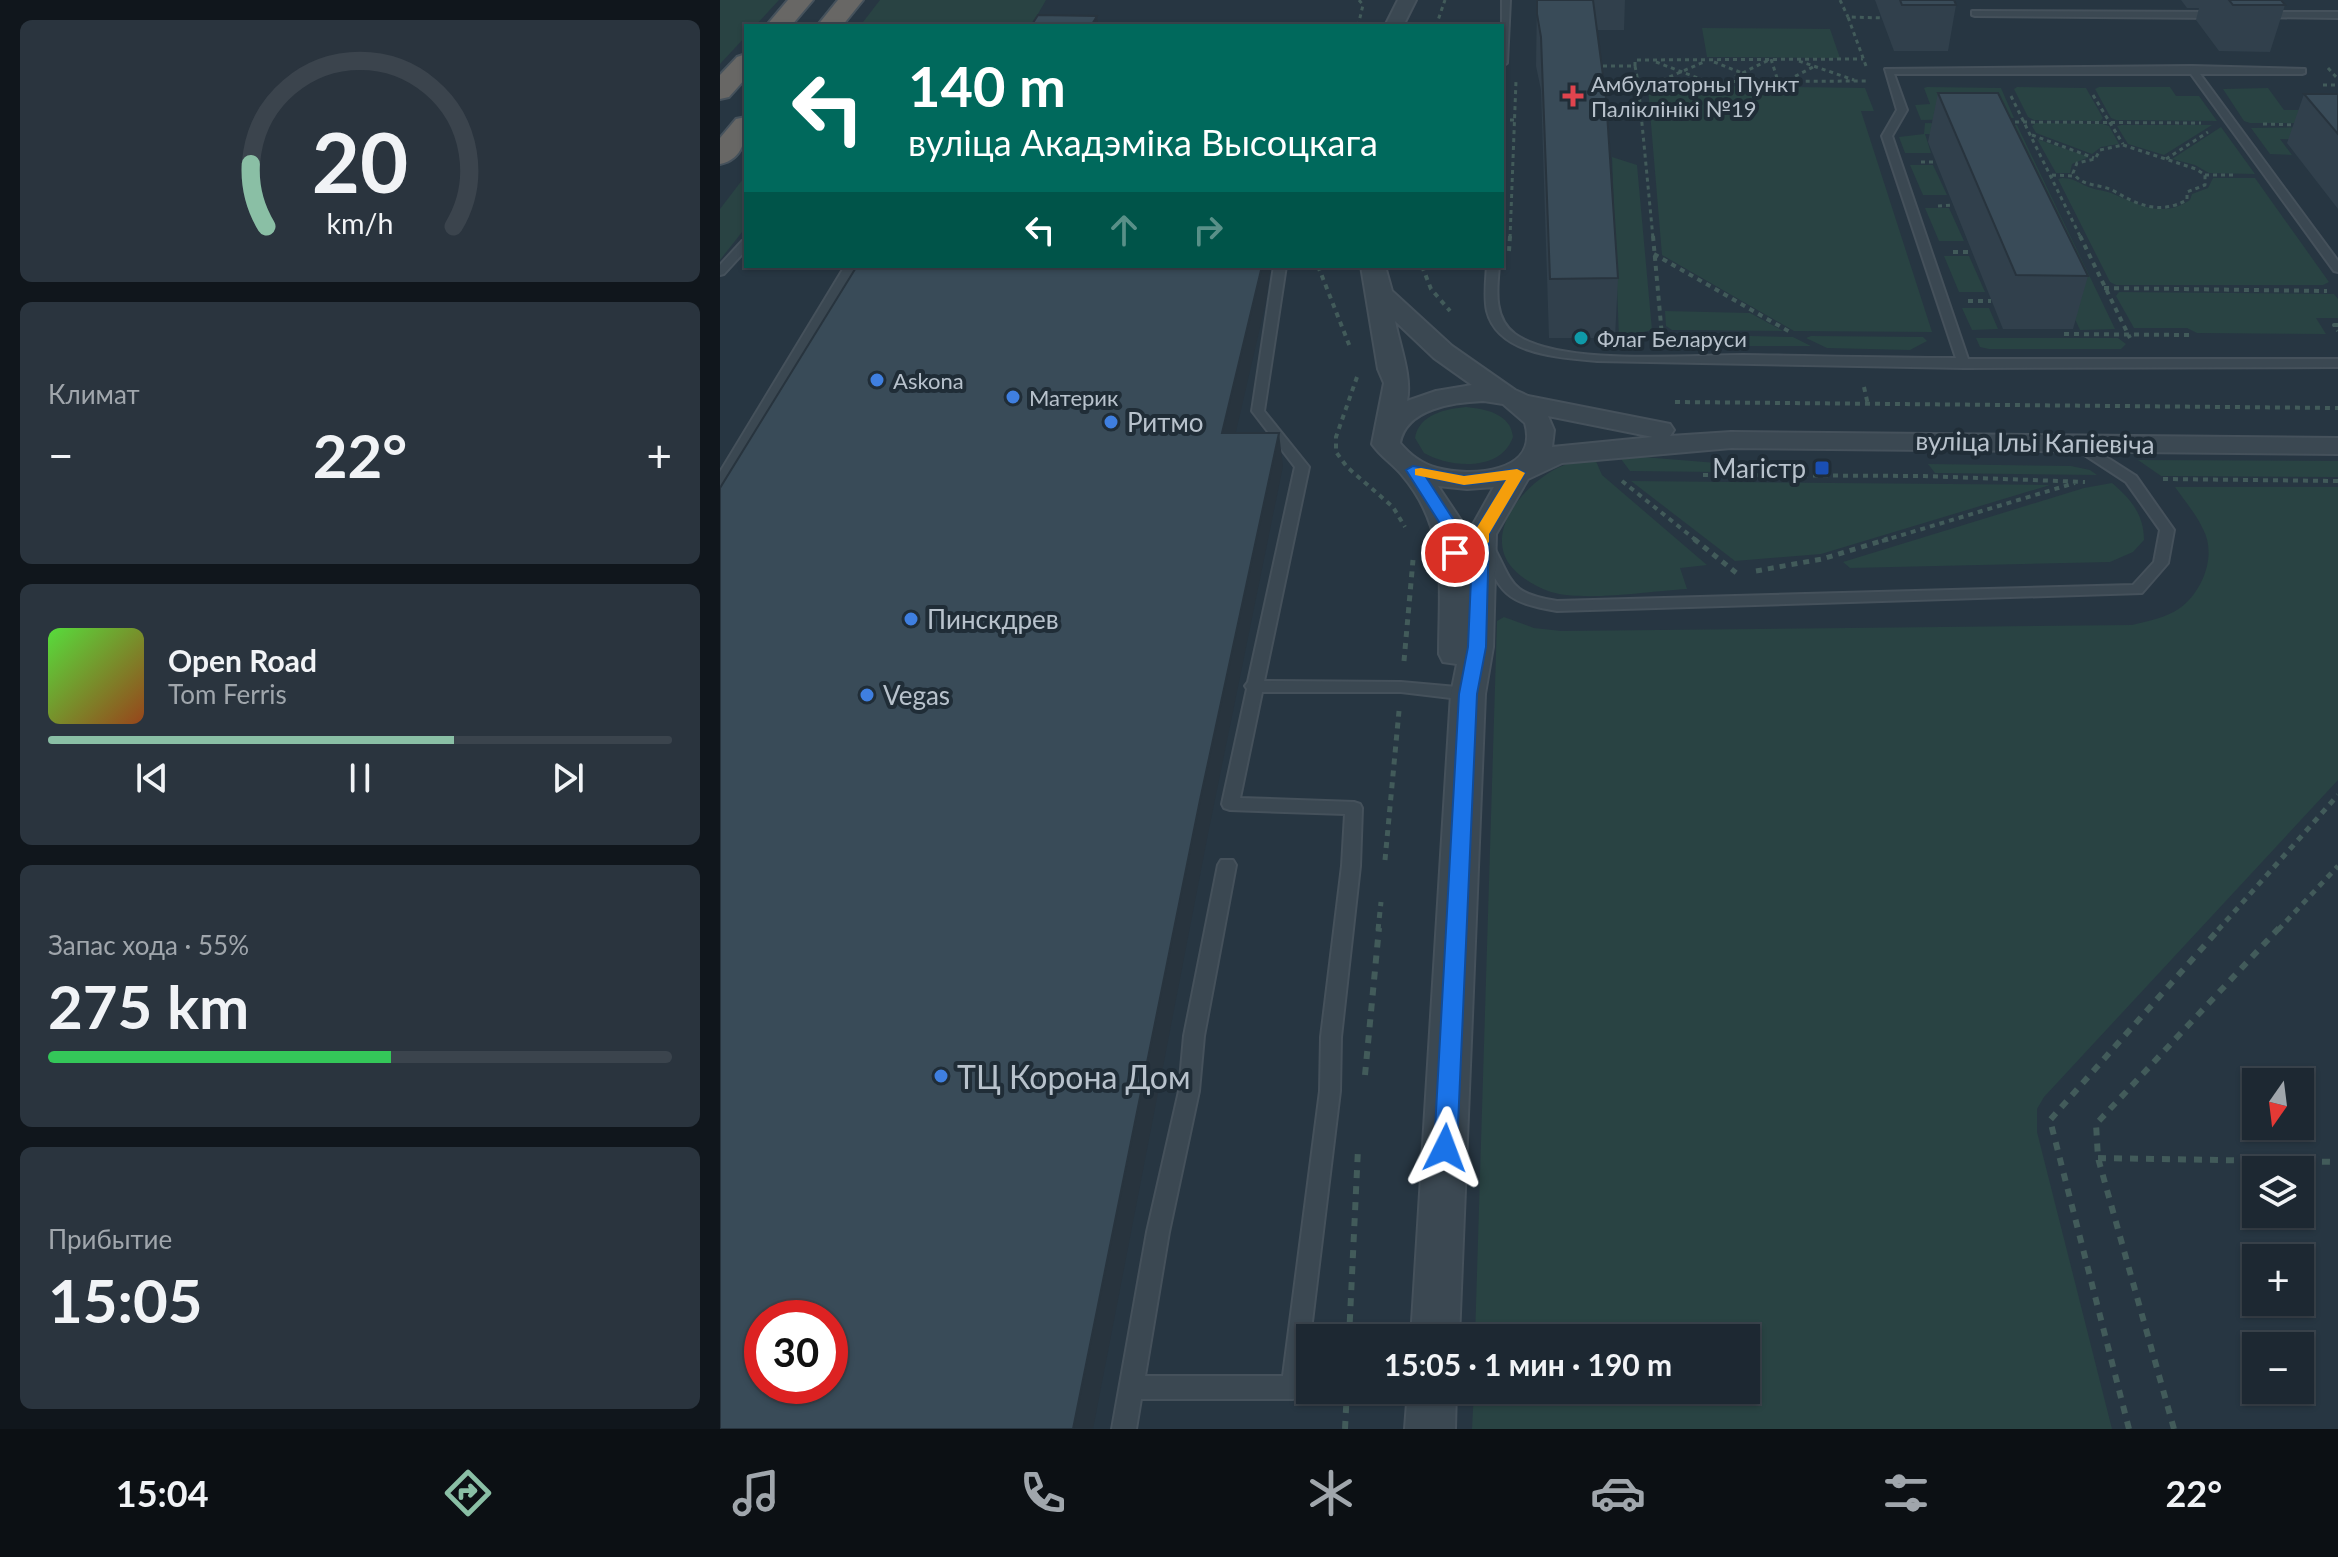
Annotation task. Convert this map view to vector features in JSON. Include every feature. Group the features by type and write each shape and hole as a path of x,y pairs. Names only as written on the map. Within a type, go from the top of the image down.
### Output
{"highway":[{"path":"780,24 801,0"},
{"path":"831,24 851,0"},
{"path":"720,91 744,64"},
{"path":"720,156 744,127"}],"street":[{"path":"1390,0 1395,23"},
{"path":"1395,23 1407,0"},
{"path":"1375,273 1381,294 1412,326 1514,400 1539,422 1543,434 1541,446 1481,534 1477,647 1468,694 1436,1324"},
{"path":"1375,273 1391,369 1397,383 1386,444 1393,455 1413,470 1447,522 1453,543 1454,651 1468,694"},
{"name":"вуліца Ільі Капіевіча","path":"1390,432 1409,411 1440,397 1479,393 1638,428 1731,440"},
{"name":"вуліца Ільі Капіевіча","path":"1413,470 1464,481 1522,470 1556,455 1731,440 2338,446"},
{"path":"1430,1429 1431,1404"}],"lane":[{"path":"1504,32 1506,0"},
{"path":"2141,0 2151,15"},
{"path":"1975,13 2224,15"},
{"path":"2254,15 2338,15"},
{"path":"2192,69 2227,123 2338,269"},
{"path":"1964,364 1887,136 1902,110 1888,71 2302,71"},
{"path":"722,270 744,245"},
{"path":"720,483 850,268"},
{"path":"1131,1387 1293,1388 1330,1091 1331,1037 1351,866 1354,808 1230,804 1302,467 1258,411 1280,268"},
{"path":"1493,268 1491,311 1498,323 1506,333 1547,352 1618,357 1964,364 2338,363"},
{"path":"1481,534 1506,589 1525,602 1557,606 2137,590 2161,563 2167,530 2131,479 2081,447 2062,443"},
{"path":"1253,686 1401,687 1468,694"},
{"path":"1124,1429 1158,1232 1189,1091 1194,1036 1227,865"}],"path":[{"path":"1358,24 1363,5 1359,0"},
{"path":"1437,24 1445,0"},
{"path":"1840,0 1882,109 1902,110"},
{"path":"1848,17 1894,18"},
{"path":"1725,82 1771,59"},
{"path":"1771,59 1778,81"},
{"path":"1795,59 1858,81"},
{"path":"1784,81 1830,59"},
{"path":"1662,340 1635,60 1863,59"},
{"path":"1651,60 1708,82"},
{"path":"1660,82 1709,60 1765,81"},
{"path":"1594,66 1635,66"},
{"path":"1509,260 1516,80"},
{"path":"1638,82 1873,81"},
{"path":"2004,84 2128,333"},
{"path":"2087,84 2123,145"},
{"path":"1504,120 1514,120"},
{"path":"1995,122 2306,125"},
{"path":"2166,160 2227,123"},
{"path":"2031,134 2095,159"},
{"path":"2051,175 2075,176 2084,183 2115,191 2135,203 2171,207 2187,200 2187,192 2199,189 2207,180 2199,169 2166,160 2152,150 2123,145 2100,150 2095,159 2077,163 2073,168 2075,176"},
{"path":"1654,254 1792,334 1778,334"},
{"path":"2104,288 2338,291"},
{"path":"1661,332 1676,332"},
{"path":"1629,474 1613,474 1739,575 1822,559 2075,483"},
{"path":"1692,475 1924,476 2075,483 2131,479 2338,481"},
{"path":"2129,1429 2050,1120 2338,795"},
{"path":"2174,1429 2098,1158 2096,1124 2338,866"},
{"path":"2098,1158 2338,1162"},
{"path":"1345,1429 1346,1404"}],"green space":[{"path":"720,0 779,0 757,24 744,24 744,38 720,64"},
{"path":"880,0 1046,0 1032,24 862,24"},
{"path":"1702,28 1830,29 1840,58 1707,57"},
{"path":"1656,85 1865,88 1874,111 1861,111 1932,332 1794,331 1662,255 1648,88"},
{"path":"2170,87 2176,96 2199,96 2217,121 2116,120 2111,118 2095,89"},
{"path":"1924,88 2001,88 2014,118 1921,120 1915,105 1930,104"},
{"path":"2086,88 2103,118 2100,121 2034,120 2028,117 2014,89"},
{"path":"2268,88 2284,110 2338,110 2338,123 2250,123 2244,121 2223,89"},
{"path":"1925,123 2017,125 2115,329 2080,330 1991,136 1925,134 1931,153 1905,153 1899,137 1924,134"},
{"path":"2036,123 2103,124 2109,126 2119,144 2101,147 2092,154 2036,133 2032,126"},
{"path":"2212,125 2164,155 2128,144 2117,126"},
{"path":"2221,127 2255,174 2209,173 2195,165 2172,159"},
{"path":"2338,127 2338,140 2280,139 2292,155 2270,154 2251,128"},
{"path":"2037,139 2089,157 2072,164 2070,173 2056,173"},
{"path":"1612,157 1637,165 1652,330 1619,338"},
{"path":"1910,165 1933,165 1947,195 1923,195"},
{"path":"744,178 744,230 720,260 720,209"},
{"path":"2213,178 2255,178 2329,282 2323,285 2116,285 2110,282 2058,179 2160,209 2180,206 2190,200 2192,194 2208,188"},
{"path":"1925,208 1949,208 1964,241 1939,241"},
{"path":"1944,256 1969,256 1985,292 1959,292"},
{"path":"2119,292 2334,294 2338,299 2338,318 2316,318 2326,334 2197,333 2187,328 2134,328 2116,296"},
{"path":"1962,308 1989,308 1998,329 1972,330"},
{"path":"1665,311 1750,313 1783,331 1672,330 1666,326"},
{"path":"1673,334 1793,337 1811,346 1676,346 1668,342 1668,337"},
{"path":"1923,337 1927,341 1910,350 1827,348 1806,338"},
{"path":"1976,338 2118,338 2126,344 2121,349 1989,349 1980,347"},
{"path":"1466,407 1489,411 1508,423 1513,437 1507,448 1498,456 1474,464 1447,462 1424,453 1415,438 1422,423 1442,411"},
{"path":"1618,455 1717,463 1717,472 1630,471"},
{"path":"1595,459 1602,475 1707,565 1680,568 1687,589 1600,596 1565,595 1534,584 1510,565 1503,550 1502,535 1507,519 1527,490 1556,469"},
{"path":"2138,460 2338,461 2338,477 2161,476"},
{"path":"1928,464 2071,466 2090,470 2097,475 1935,473"},
{"path":"1631,481 2050,485 1821,554 1735,561"},
{"path":"2112,483 2135,508 2142,523 2144,540 2133,552 2110,562 1850,568 1843,562 2084,488"},
{"path":"2175,487 2338,487 2338,780 2044,1097 2037,1109 2037,1132 2112,1429 1472,1429 1473,1404 1760,1404 1760,1324 1475,1324 1497,621 1504,617 1534,628 1561,631 2132,625 2175,611 2195,592 2205,572 2209,550 2197,518"}],"building":[{"path":"1537,0 1593,0 1606,98 1618,278 1550,279"},
{"path":"1900,0 1954,0 1956,5 1902,5"},
{"path":"2229,0 2281,0 2285,5 2233,5"},
{"path":"1038,15 1097,16 1092,24 1032,24"},
{"path":"1938,93 1998,93 2088,276 2016,275"},
{"path":"2304,94 2338,94 2338,134"},
{"name":"ТЦ Корона Дом","path":"856,268 1262,268 1222,433 1279,433 1200,800 1073,1429 720,1429 720,488"}],"slow traffic":[{"path":"1421,472 1464,481 1517,473 1481,534 1481,542"}],"place":[{"name":"Амбулаторны Пункт Паліклінікі №19","path":"1573,96"},
{"name":"Флаг Беларуси","path":"1581,338"},
{"name":"Askona","path":"877,380"},
{"name":"Материк","path":"1013,397"},
{"name":"Ритмо","path":"1111,422"},
{"name":"Магістр","path":"1822,468"},
{"name":"Пинскдрев","path":"911,619"},
{"name":"Vegas","path":"867,695"},
{"name":"ТЦ Корона Дом","path":"941,1076"}],"route":[{"path":"1445,1148 1468,694 1477,647 1481,534 1517,473 1464,481 1413,470 1447,522 1455,553"}]}
